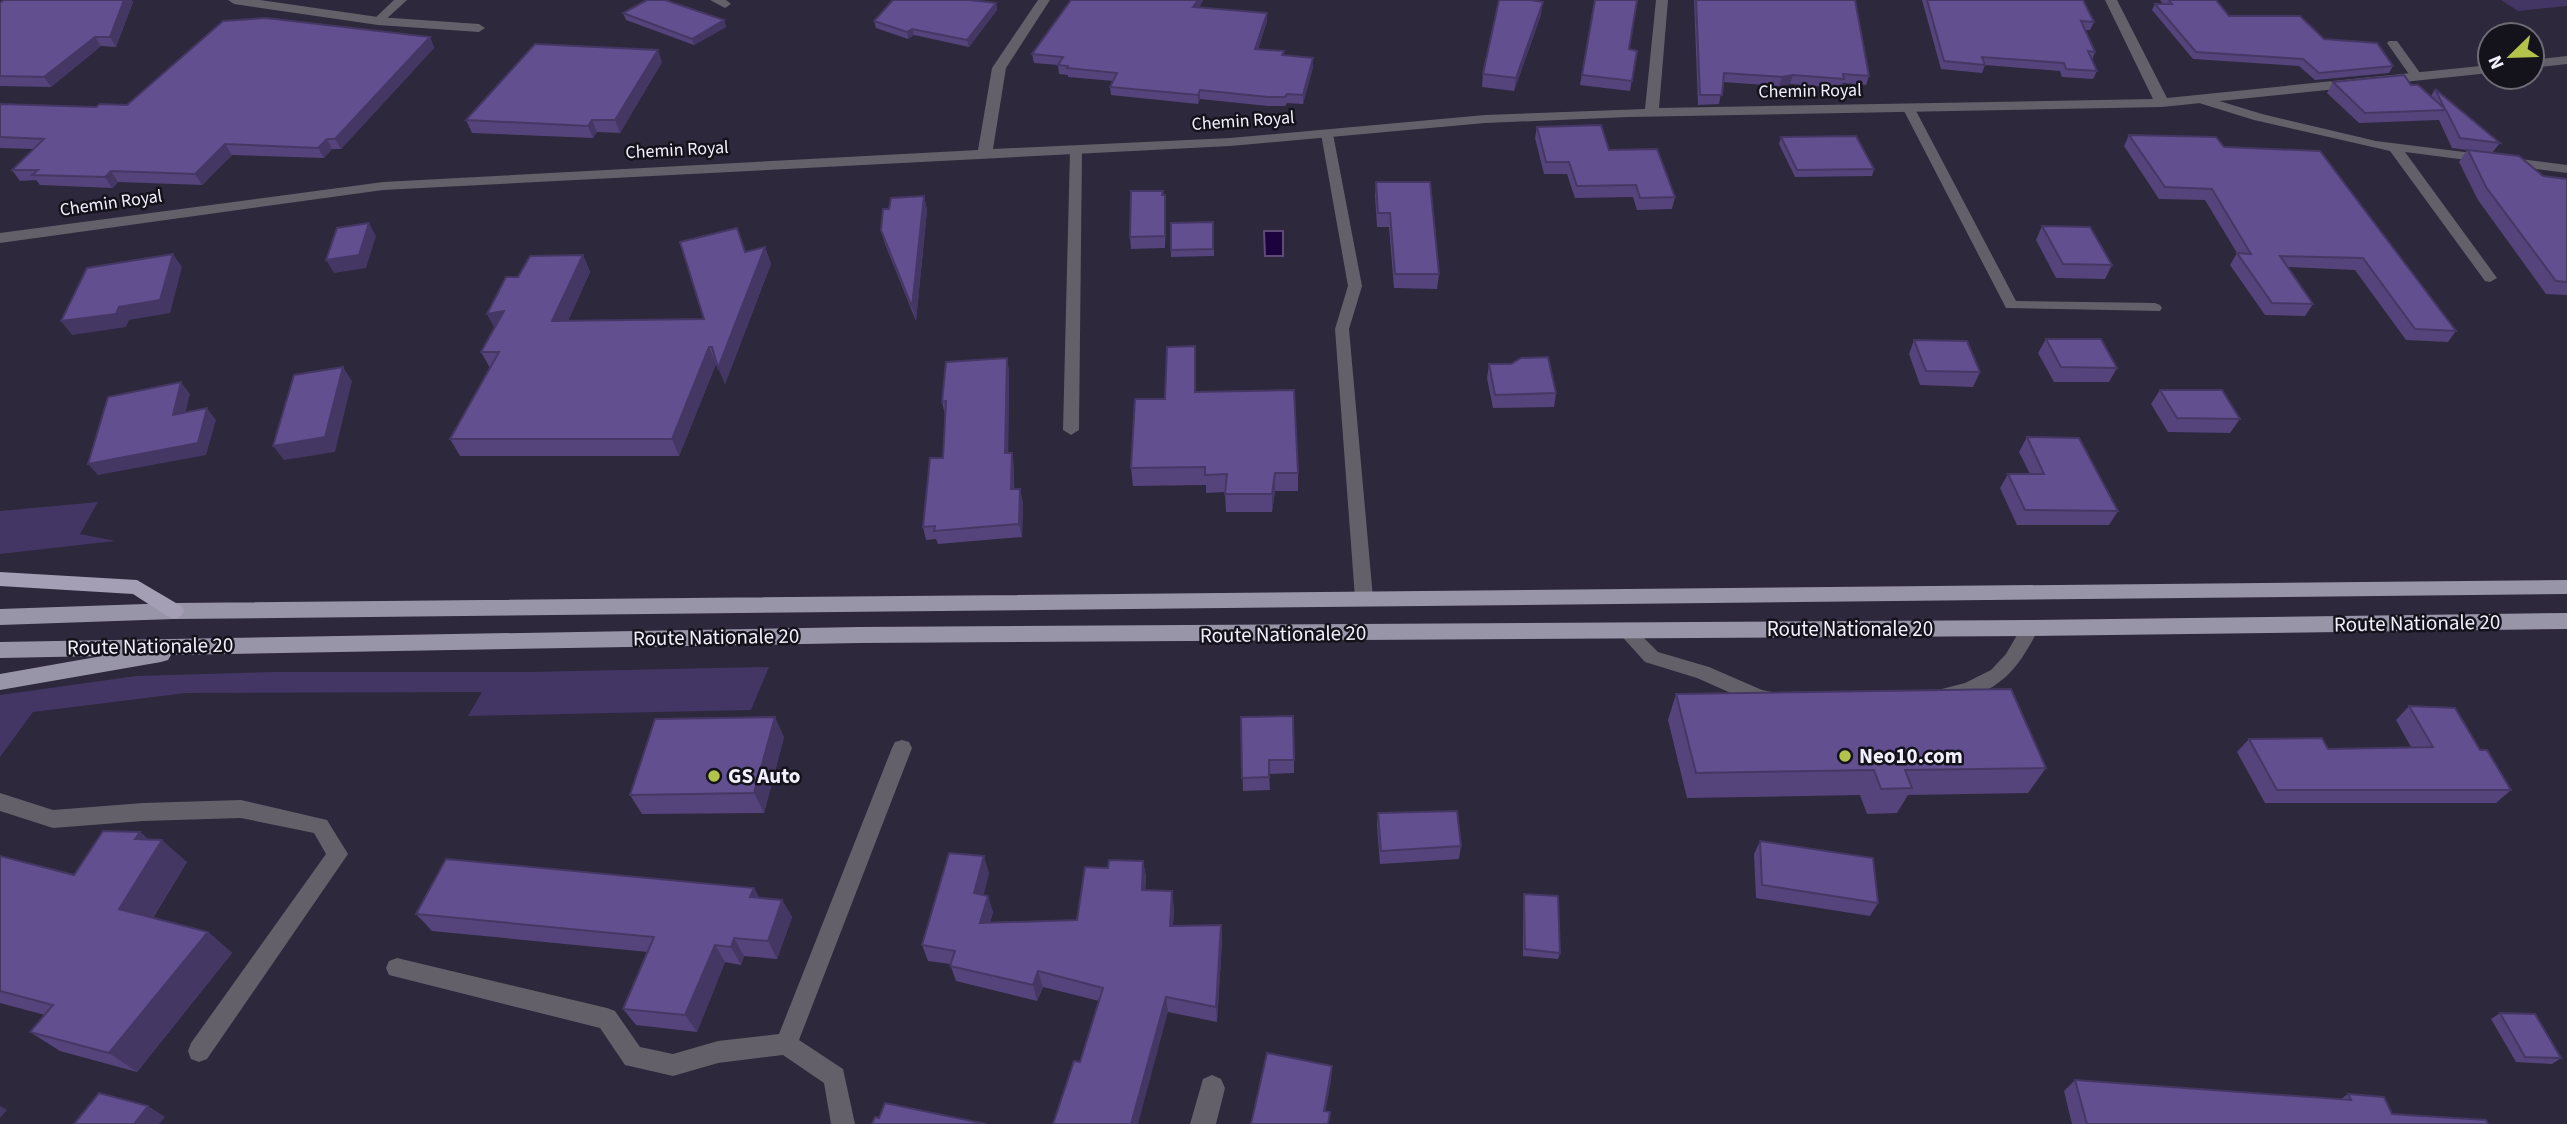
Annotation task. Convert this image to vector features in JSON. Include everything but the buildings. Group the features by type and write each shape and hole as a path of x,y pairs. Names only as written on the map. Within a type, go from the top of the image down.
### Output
{"highway":[{"path":"0,579 137,587 174,611"}],"main road":[{"name":"Route Nationale 20","path":"0,617 174,611 2567,587"},
{"name":"Route Nationale 20","path":"0,650 859,635 2030,628 2567,621"},
{"path":"0,682 127,662 204,645"}],"street":[{"path":"234,0 378,21 479,27"},
{"path":"985,153 999,68 1044,0"},
{"path":"1652,112 1662,0"},
{"path":"2111,0 2162,103"},
{"path":"2546,62 2567,60"},
{"name":"Chemin Royal","path":"0,238 383,186 1076,150 1327,134 1485,119 1652,112 2162,103 2476,71"},
{"path":"1203,1124 1212,1088"}],"lane":[{"path":"378,21 401,0"},
{"path":"2393,43 2417,77"},
{"path":"2203,100 2258,117 2394,147 2567,169"},
{"path":"1909,109 2011,304 2155,308"},
{"path":"1327,134 1355,286 1342,329 1364,598"},
{"path":"2394,147 2490,278"},
{"path":"1072,430 1076,150"},
{"path":"1927,695 1955,694 1983,683 2010,664 2030,628"},
{"path":"1625,630 1652,657 1702,672 1760,698 1787,698"},
{"path":"786,1044 902,748"},
{"path":"0,802 53,819 143,812 241,809 320,826 338,854 199,1051"},
{"path":"397,968 607,1019 633,1057 660,1063 673,1065 718,1052 786,1044 835,1077 843,1124"}],"shaded area":[{"path":"2501,0 2567,0 2567,6 2518,11"},
{"path":"1264,231 1283,231 1283,256 1265,256"},
{"path":"98,502 80,534 115,541 0,554 0,511"},
{"path":"769,667 751,710 468,716 482,692 186,693 33,712 0,757 0,695 136,676"}],"place":[{"name":"Neo10.com","path":"1845,756"},
{"name":"GS Auto","path":"714,776"}]}
